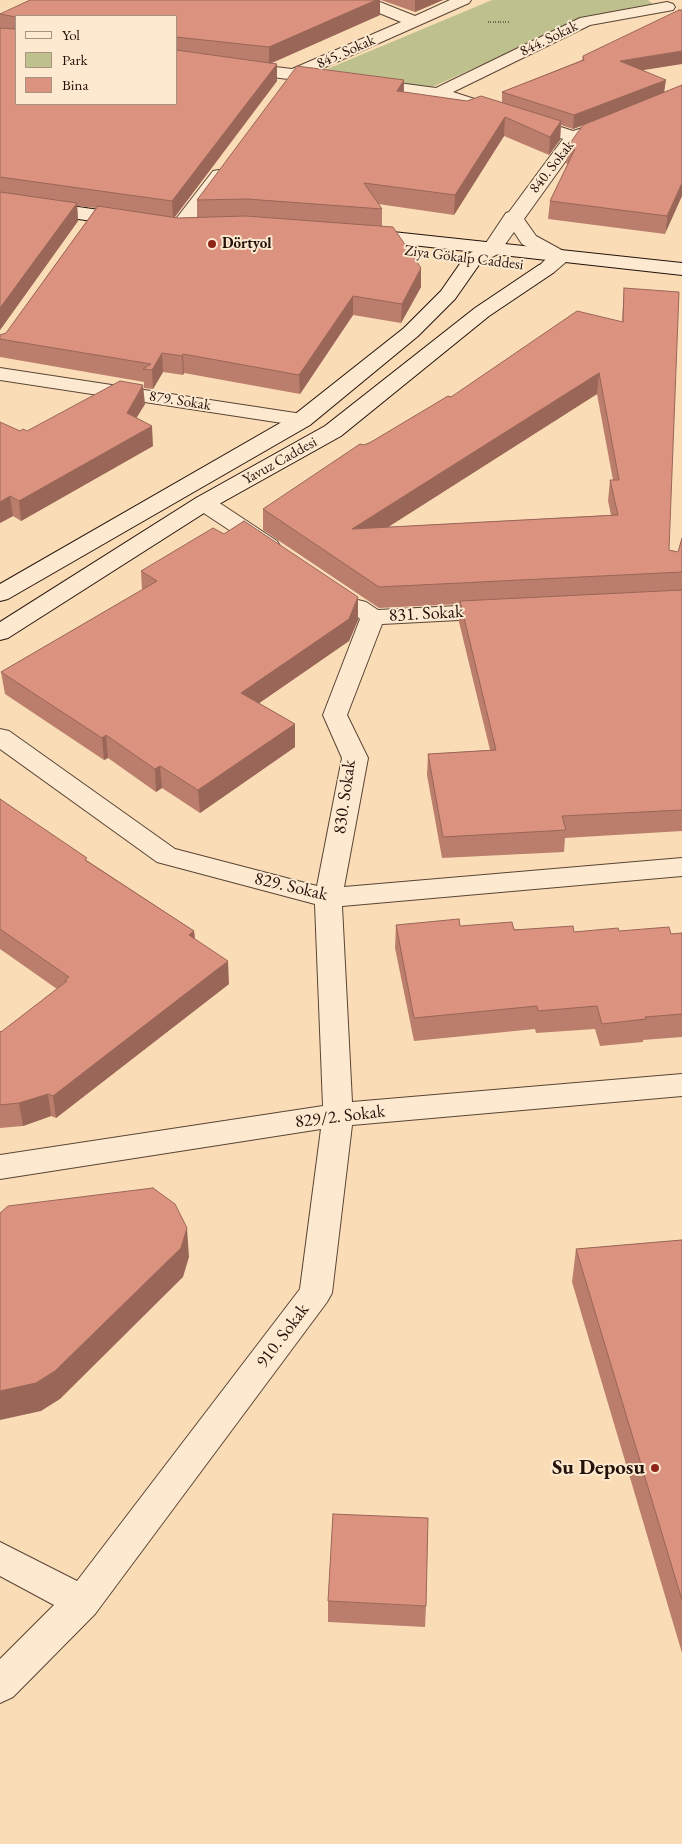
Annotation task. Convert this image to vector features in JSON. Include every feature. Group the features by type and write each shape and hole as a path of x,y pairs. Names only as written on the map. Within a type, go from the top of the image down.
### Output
{"street":[{"path":"361,0 414,22"},
{"name":"845. Sokak","path":"282,90 294,75 463,0"},
{"name":"844. Sokak","path":"438,94 586,21 667,7"},
{"path":"178,60 438,94 574,137"},
{"name":"840. Sokak","path":"482,254 574,137 601,126"},
{"path":"179,228 231,159"},
{"path":"0,202 90,223 142,222"},
{"path":"513,217 529,240 553,263"},
{"path":"160,225 179,228 199,227"},
{"name":"Ziya Gökalp Caddesi","path":"347,237 553,263 682,286"},
{"name":"Yavuz Caddesi","path":"0,594 302,420 410,332 448,295 482,254"},
{"name":"Ziya Gökalp Caddesi","path":"553,263 682,269"},
{"name":"Yavuz Caddesi","path":"0,634 204,503 333,431 482,312 553,263"},
{"name":"879. Sokak","path":"0,374 302,420"},
{"path":"204,503 284,557"},
{"name":"831. Sokak","path":"341,595 373,616 523,610"},
{"name":"830. Sokak","path":"328,898 355,758 335,715 373,616"},
{"name":"829. Sokak","path":"0,737 166,856 328,898 682,867"},
{"name":"910. Sokak","path":"0,1685 82,1602 316,1293 338,1115 328,898"},
{"name":"829/2. Sokak","path":"0,1167 338,1115 682,1085"},
{"path":"0,1558 82,1602"}],"green space":[{"path":"492,0 648,0 654,5 583,19 430,88 320,72"}],"building":[{"path":"30,0 376,0 269,47 178,37 178,15 15,15 15,17 0,14"},
{"path":"682,10 682,51 620,61 666,80 574,115 502,92 584,60 583,56"},
{"path":"0,28 15,29 15,105 178,105 178,50 277,64 172,201 0,177"},
{"path":"297,66 404,80 397,91 467,101 481,96 561,121 550,137 505,117 455,195 364,183 382,209 247,199 197,200"},
{"path":"682,85 682,183 667,216 550,201 575,149 568,146 583,125"},
{"path":"0,192 77,203 0,308"},
{"path":"98,206 178,218 246,216 393,227 421,268 402,304 353,296 299,375 183,354 182,356 162,353 152,370 143,369 151,364 0,339 0,335 6,333"},
{"path":"624,288 679,292 669,550 678,552 682,538 682,572 379,587 263,509 360,444 364,445 371,442 448,396 451,397 577,311 623,322","holes":["599,373 619,480 610,480 618,515 352,529"]},
{"path":"120,381 143,385 127,413 152,426 19,501 10,496 0,502 0,422 20,431 23,429 27,431"},
{"path":"244,521 358,597 349,619 241,693 295,724 198,790 160,766 155,769 106,735 102,738 1,672 157,581 141,571 213,528 224,534"},
{"path":"682,590 682,810 562,816 566,830 443,837 428,754 496,750 460,601"},
{"path":"0,799 87,858 85,860 194,931 189,935 228,961 53,1096 48,1094 19,1103 0,1105 0,1031 67,981 65,980 69,977 0,929"},
{"path":"459,919 460,926 512,922 514,930 573,926 574,932 618,928 619,931 669,927 671,934 682,933 682,1014 645,1017 646,1019 602,1024 597,1006 538,1011 537,1006 414,1018 396,925"},
{"path":"153,1188 175,1204 187,1228 181,1248 55,1371 36,1383 0,1391 0,1213 8,1206"},
{"name":"Su Deposu","path":"682,1240 682,1600 576,1249"},
{"path":"333,1514 428,1518 426,1606 328,1601"}],"place":[{"name":"Dörtyol","path":"212,244"},
{"name":"Su Deposu","path":"655,1468"}]}
